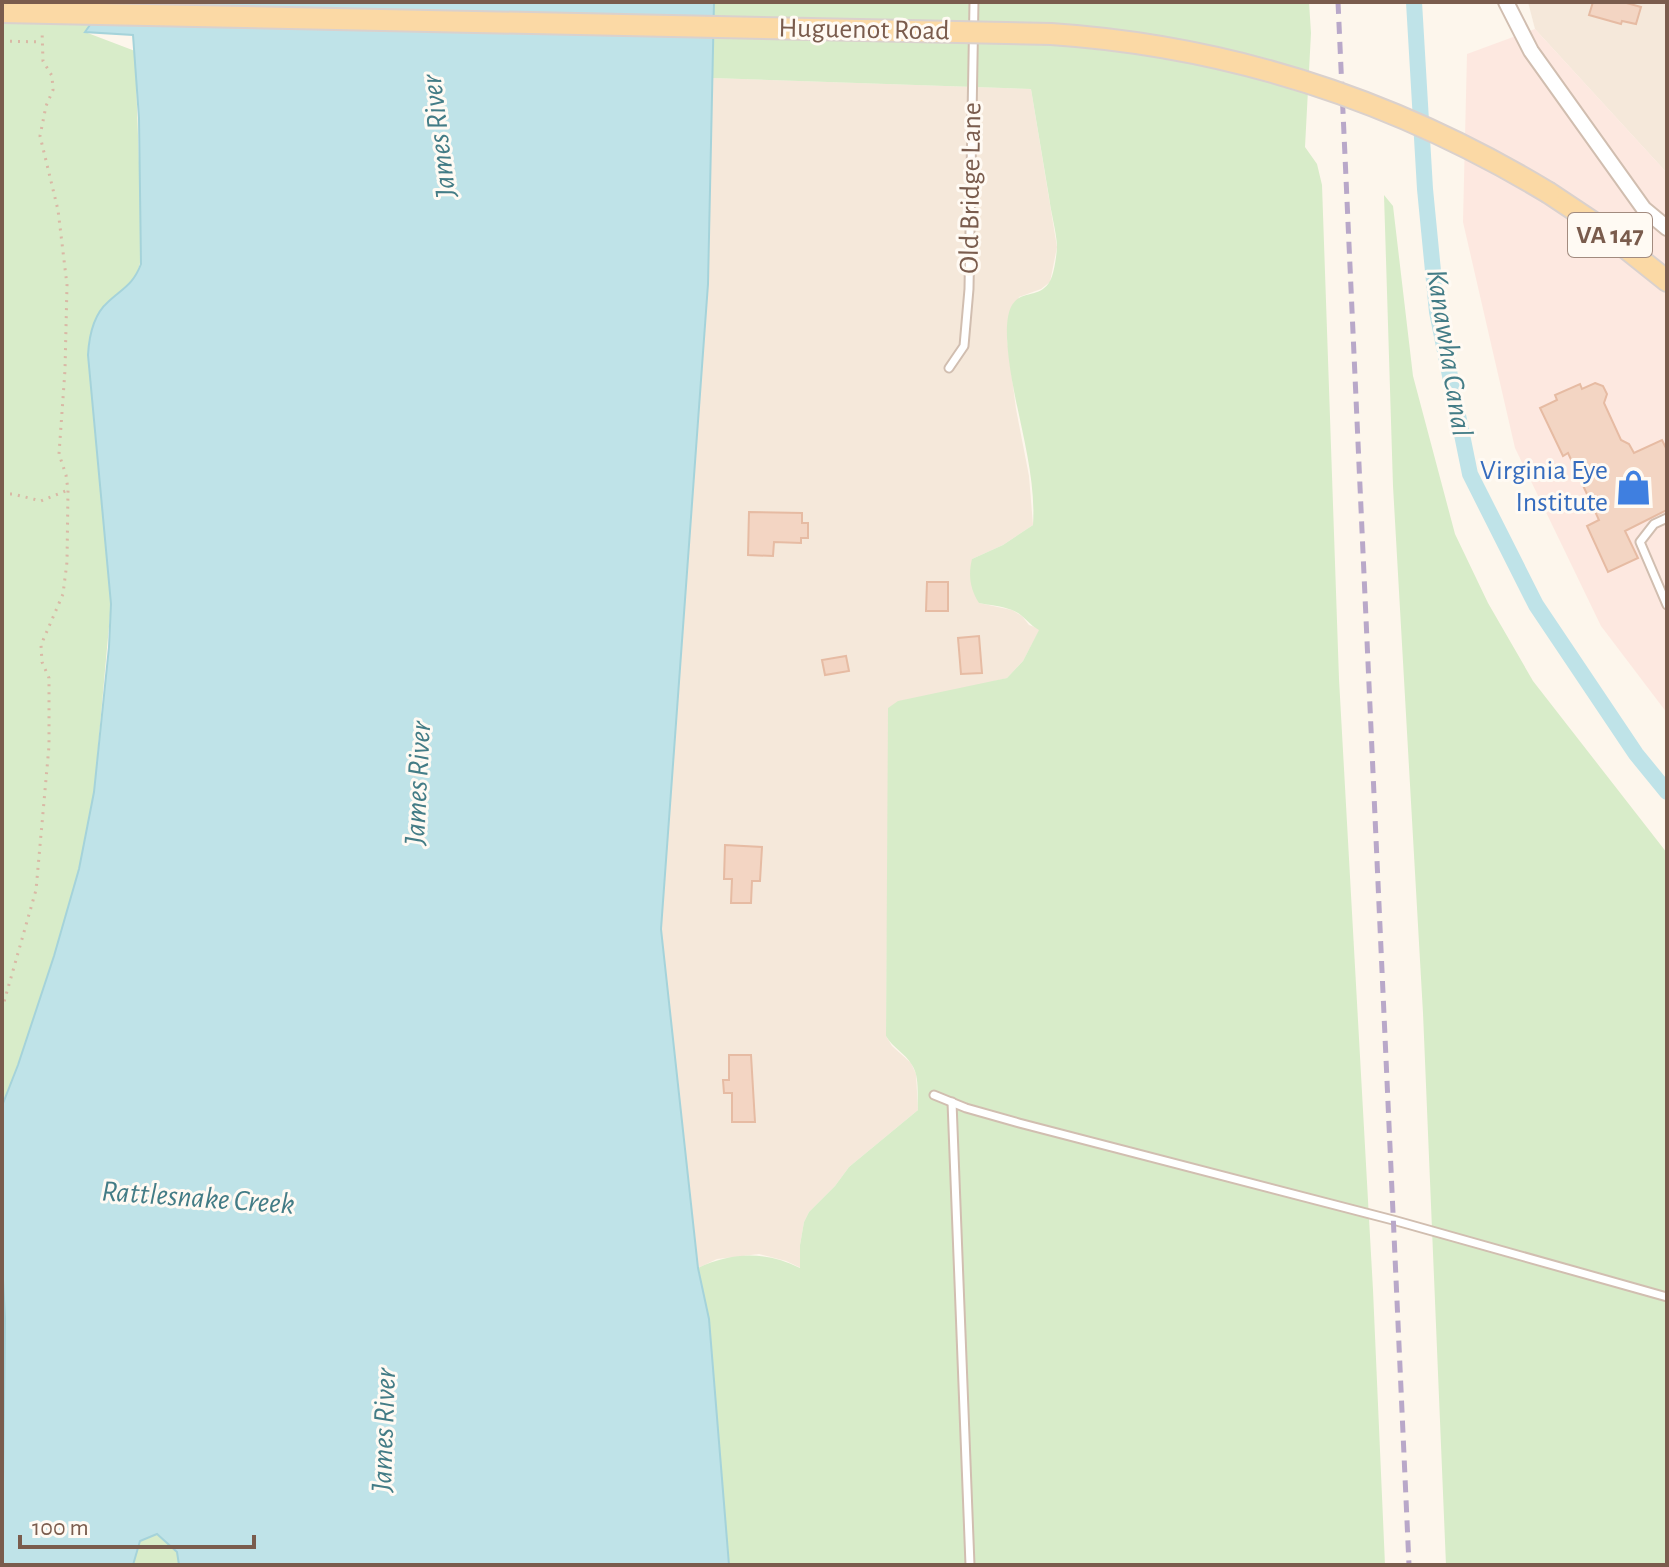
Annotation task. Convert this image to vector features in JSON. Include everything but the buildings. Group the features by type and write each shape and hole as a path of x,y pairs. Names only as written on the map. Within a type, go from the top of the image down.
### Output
{"main road":[{"name":"Huguenot Road","path":"2,12 1019,33 1104,38 1173,48 1229,60 1339,91 1455,140 1549,193 1597,225 1667,281"}],"street":[{"path":"1506,2 1531,51 1644,209 1667,228"}],"lane":[{"name":"Old Bridge Lane","path":"949,368 964,346 969,289 974,2"},
{"path":"1667,518 1654,524 1640,542 1667,605"},
{"path":"934,1095 1019,1123 1393,1220 1667,1297"},
{"path":"952,1102 970,1565"}],"path":[{"path":"2,1009 36,890 49,746 49,678 42,662 41,645 63,594 67,562 68,490 59,454 67,285 58,210 40,136 53,90 52,76 43,61 42,29"},
{"path":"2,41 42,42"},
{"path":"2,494 41,501 68,490"}],"shaded area":[{"path":"1528,2 1667,2 1667,173 1535,29"},
{"path":"1535,29 1667,173 1667,713 1601,626 1515,448 1463,222 1467,54"},
{"path":"712,78 1031,89 1057,247 1050,282 1019,297 1007,339 1029,476 1033,525 1003,545 972,559 979,603 1012,610 1029,625 1040,629 1023,661 1007,678 889,708 886,1036 911,1063 916,1074 918,1110 849,1167 809,1212 800,1245 801,1268 759,1254 717,1259 698,1268 661,929 708,284"}],"green space":[{"path":"2,2 106,2 85,32 135,51 142,248 139,268 131,282 104,305 111,604 94,792 79,869 2,1136"},
{"path":"714,2 1309,2 1311,33 1305,147 1317,164 1322,185 1339,679 1385,1565 729,1565 709,1319 698,1268 736,1256 762,1256 800,1268 800,1245 809,1212 849,1167 918,1110 915,1070 886,1036 888,708 898,701 1007,678 1023,661 1039,630 1012,610 979,603 972,587 970,571 972,559 1003,545 1033,525 1031,479 1009,361 1008,319 1016,300 1037,292 1050,281 1057,245 1031,89 712,78"},
{"path":"1384,195 1393,206 1413,376 1455,534 1488,603 1533,681 1667,853 1667,1565 1446,1565 1423,1013 1393,486"},
{"path":"157,1534 177,1552 179,1565 133,1565 140,1541"}],"water":[{"path":"106,2 714,2 708,284 661,929 698,1268 709,1319 729,1565 179,1565 177,1552 157,1534 140,1541 133,1565 2,1565 5,1318 2,1106 54,956 79,869 94,792 111,604 88,355 99,313 131,282 141,264 139,118 133,35 85,32"}],"waterway":[{"name":"Kanawha Canal","path":"1414,2 1425,189 1437,312 1470,474 1536,605 1636,754 1667,792"}],"railway":[{"path":"1338,2 1409,1565"}],"place":[{"name":"Virginia Eye Institute","path":"1634,487"}],"water label":[{"name":"James River","path":"439,136"},
{"name":"James River","path":"418,783"},
{"name":"Rattlesnake Creek","path":"198,1198"},
{"name":"James River","path":"384,1430"}]}
